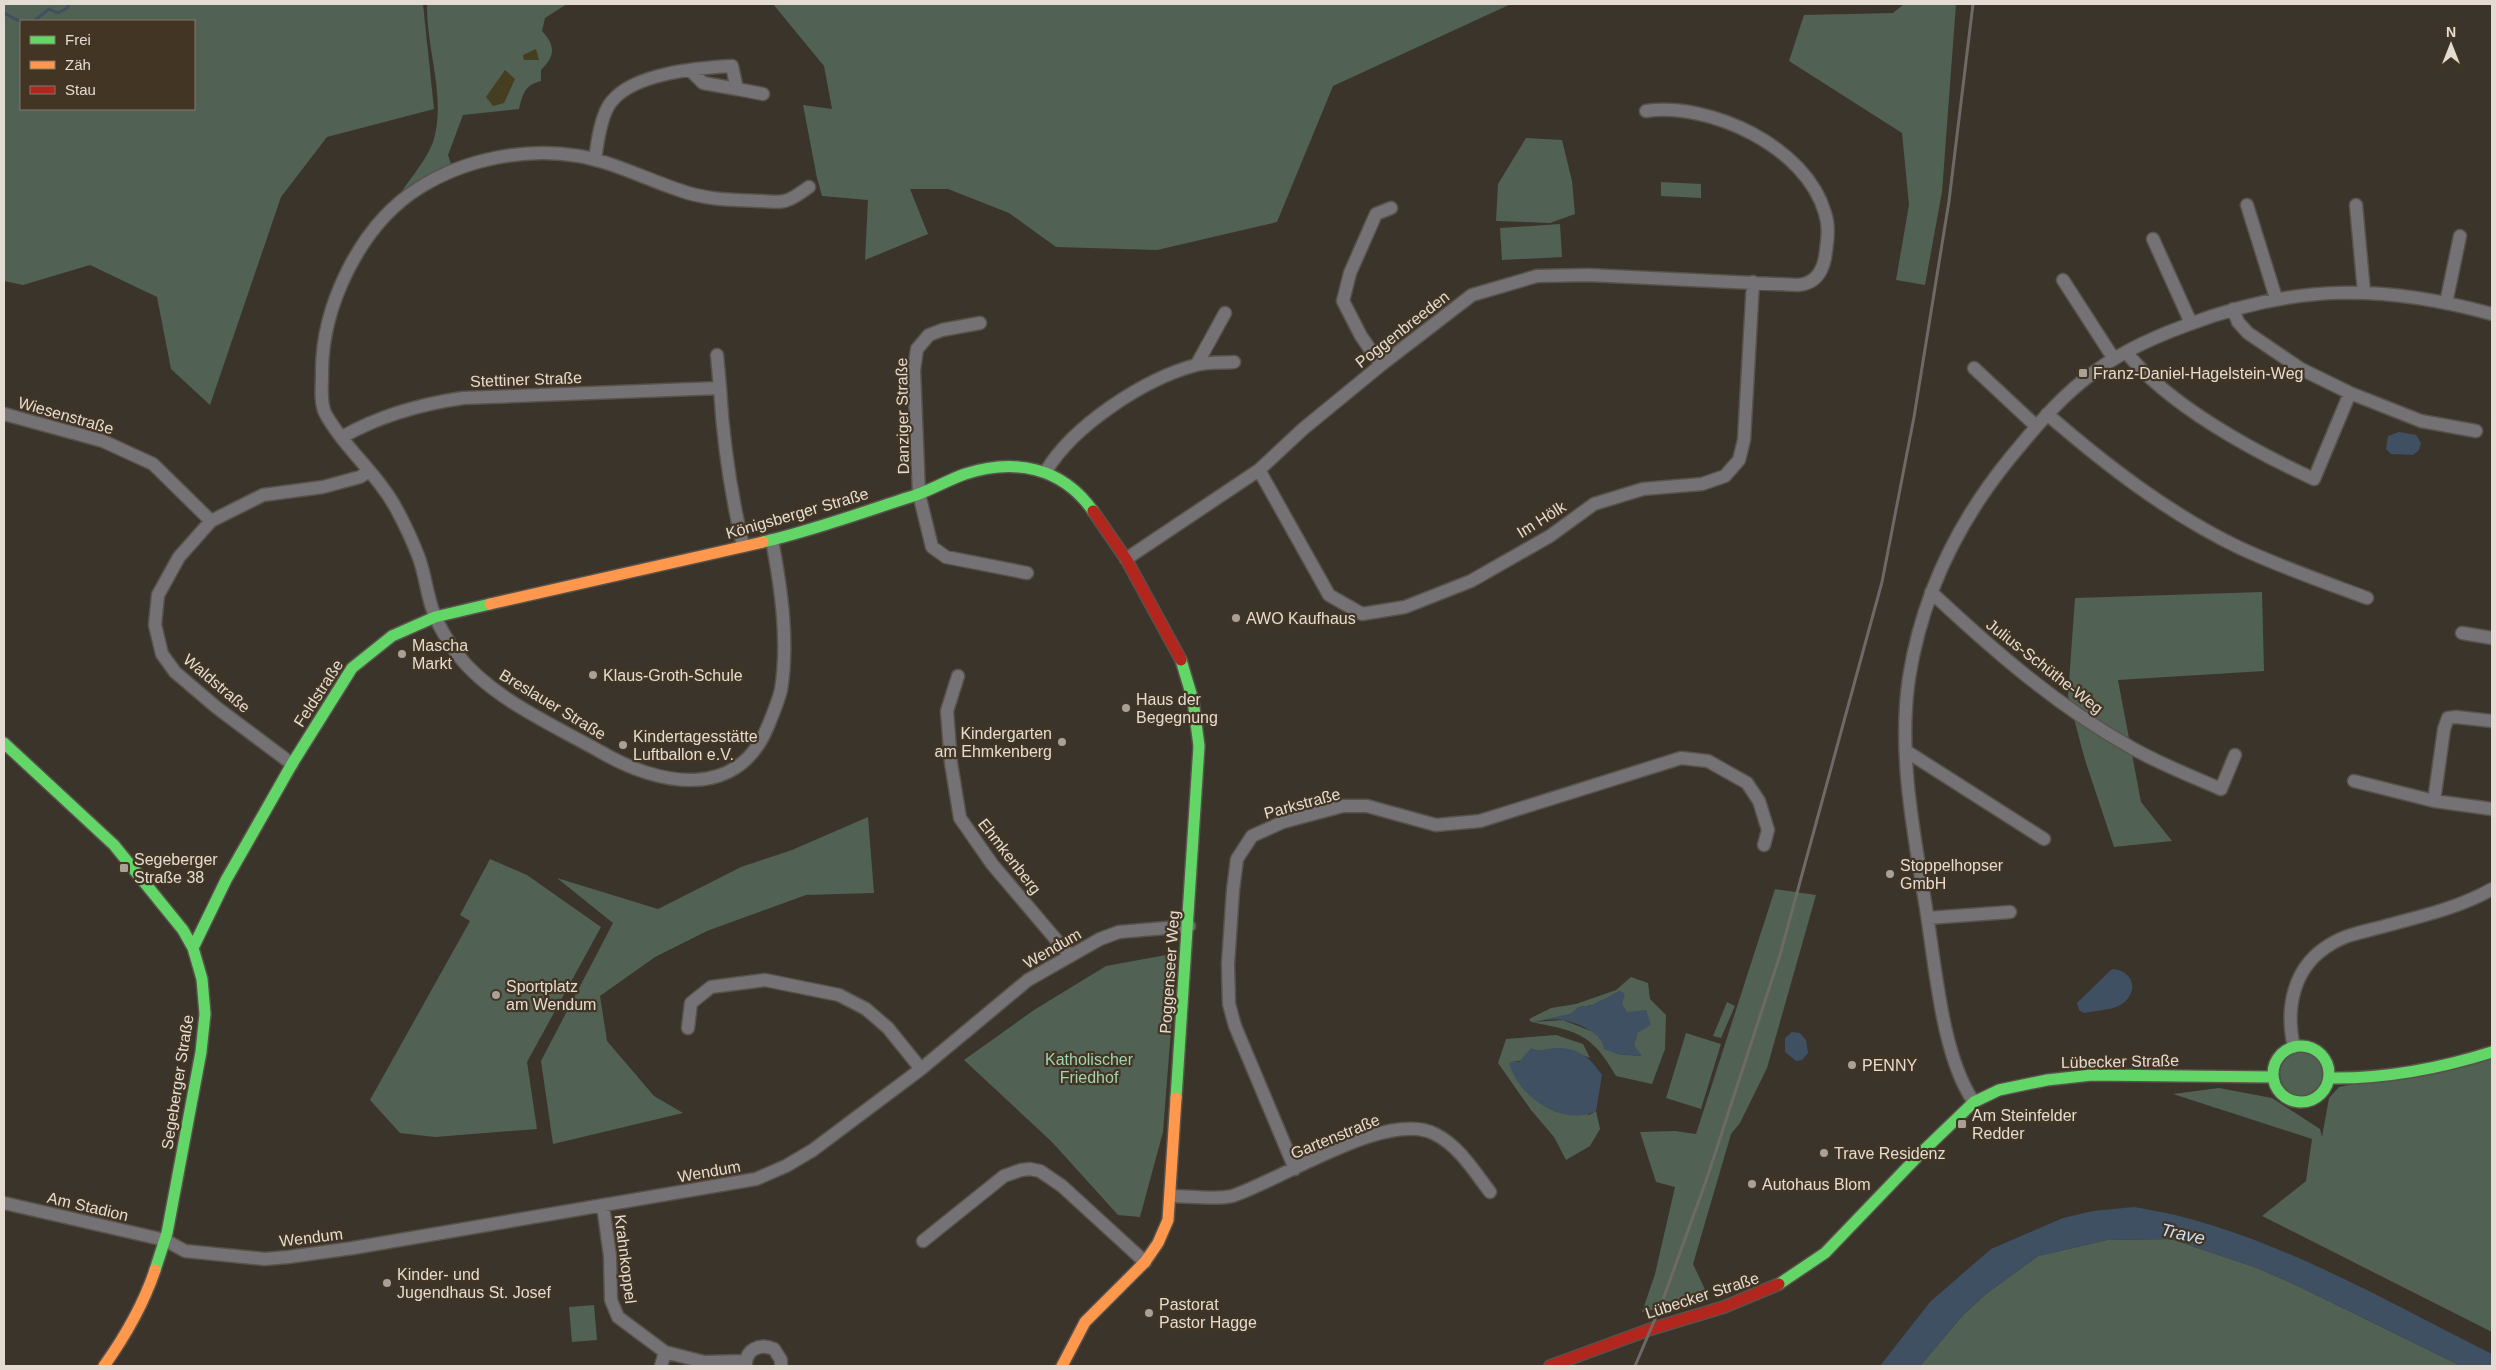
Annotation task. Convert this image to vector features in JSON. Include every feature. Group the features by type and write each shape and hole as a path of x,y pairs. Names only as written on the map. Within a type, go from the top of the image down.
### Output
{"street":[{"path":"595,160 599,134 611,102 632,84 644,78 706,67 732,66 737,89"},
{"path":"691,71 703,82 764,94"},
{"name":"Poggenbreeden","path":"1126,559 1259,470 1303,429 1381,365 1472,295 1537,276 1588,275 1808,284 1816,279 1823,265 1828,230 1826,214 1819,197 1806,176 1788,157 1738,126 1712,116 1662,108 1646,111"},
{"path":"435,617 420,559 395,506 323,409 322,354 335,297 372,231 390,211 418,188 477,161 519,155 571,155 595,160 680,191 727,201 776,202 790,200 809,187"},
{"path":"2356,204 2364,292"},
{"path":"2246,205 2276,298"},
{"path":"1381,365 1361,336 1343,301 1350,273 1376,214 1391,208"},
{"path":"2446,303 2460,236"},
{"path":"2153,239 2191,323"},
{"path":"2063,280 2114,359"},
{"name":"Im Hölk","path":"1259,470 1329,595 1362,614 1404,607 1472,581 1550,536 1594,504 1643,489 1702,484 1725,476 1739,460 1744,440 1753,282"},
{"path":"1974,1102 1958,1073 1949,1042 1917,851 1906,751 1906,716 1909,681 1919,629 1945,557 1974,506 2036,426 2073,388 2126,352 2191,323 2276,298 2314,293 2364,292 2446,303 2492,314"},
{"path":"2233,310 2238,322 2248,333 2301,369 2350,393 2421,420 2476,431"},
{"path":"1197,364 1225,313"},
{"name":"Danziger Straße","path":"980,323 954,326 928,335 917,349 914,370 919,494 932,547 946,557 1027,573"},
{"path":"2126,352 2138,366 2178,400 2266,456 2314,479 2350,393"},
{"path":"717,355 722,428 731,494 743,546"},
{"path":"1126,559 1084,499 1046,471 1055,457 1081,430 1130,395 1165,376 1197,364 1234,362"},
{"path":"1974,368 2036,426"},
{"name":"Stettiner Straße","path":"342,437 394,414 429,403 463,398 720,388"},
{"name":"Wiesenstraße","path":"4,414 103,441 153,464 211,521"},
{"path":"2047,414 2081,444 2125,477 2199,526 2269,561 2367,598"},
{"name":"Königsberger Straße","path":"435,617 772,540 919,494 966,474 1000,466 1046,471"},
{"name":"Waldstraße","path":"292,764 195,690 175,672 162,654 155,625 158,595 180,557 211,521 263,495 323,487 360,477 369,471"},
{"name":"Breslauer Straße","path":"435,617 459,656 493,690 619,762 665,777 693,781 717,777 740,766 762,740 780,690 784,651 780,581 772,540"},
{"name":"Poggenseer Weg","path":"1062,1366 1085,1322 1145,1262 1158,1243 1168,1220 1171,1196 1199,746 1193,700 1178,651 1126,559"},
{"name":"Julius-Schüthe-Weg","path":"1931,592 1981,638 2066,706 2132,748 2222,789 2235,755"},
{"name":"Feldstraße","path":"192,948 226,880 292,764 352,668 392,636 435,617"},
{"path":"2462,633 2492,638"},
{"name":"Ehmkenberg","path":"958,676 947,711 951,763 960,818 992,864 1070,956"},
{"path":"2434,801 2444,728 2448,718 2456,717 2492,721"},
{"name":"Segeberger Straße","path":"4,743 114,845 183,930 192,948 202,979 205,1014 201,1052 165,1240 144,1299 126,1335 104,1366"},
{"path":"1906,751 2044,839"},
{"name":"Parkstraße","path":"1295,1169 1237,1032 1228,1004 1228,964 1237,859 1252,836 1284,822 1343,806 1367,806 1436,825 1480,821 1681,758 1690,758 1708,761 1747,783 1759,801 1768,830 1764,845"},
{"path":"2354,781 2434,801 2492,809"},
{"path":"2294,1047 2290,1022 2292,994 2306,968 2324,948 2351,935 2451,908 2492,889"},
{"path":"1928,918 2010,912"},
{"name":"Wendum","path":"165,1240 185,1251 265,1258 288,1257 756,1179 779,1169 813,1150 921,1070 1028,980 1100,939 1118,932 1189,926"},
{"path":"688,1028 691,1003 711,987 765,980 806,986 839,995 866,1009 888,1028 921,1070"},
{"path":"2294,1047 2307,1047 2319,1053 2326,1062 2329,1078 2326,1086 2316,1098 2301,1102 2290,1100 2280,1093 2273,1077 2277,1058 2294,1047"},
{"path":"2329,1078 2381,1077 2417,1073 2452,1065 2492,1052"},
{"name":"Lübecker Straße","path":"1550,1366 1651,1329 1724,1307 1771,1289 1825,1253 1921,1153 1974,1102 1999,1090 2047,1080 2092,1075 2273,1077"},
{"name":"Gartenstraße","path":"1171,1196 1230,1197 1368,1136 1410,1128 1435,1134 1461,1153 1490,1192"},
{"path":"923,1241 1004,1176 1030,1169 1040,1171 1062,1186 1145,1262"},
{"name":"Am Stadion","path":"4,1203 165,1240"},
{"name":"Krahnkoppel","path":"603,1206 610,1256 611,1300 618,1317 665,1352 688,1360 746,1364 752,1350 767,1346 778,1353 781,1366"},
{"path":"661,1366 665,1352"}],"green space":[{"path":"4,4 423,4 434,109 327,137 281,197 210,405 171,369 157,297 90,265 23,285 4,281"},
{"path":"427,4 567,4 545,18 542,31 552,46 551,55 541,70 541,81 528,87 519,109 463,115 448,155 451,164 402,191 427,155 433,142 437,125 437,91 429,38"},
{"path":"773,4 1511,4 1333,86 1277,222 1157,250 1056,247 1009,213 948,189 910,189 928,234 865,260 868,200 822,196 817,178 803,105 832,109 824,66"},
{"path":"1904,4 1956,4 1942,192 1925,285 1896,280 1909,205 1902,133 1789,61 1804,15 1893,13"},
{"path":"1526,138 1562,140 1572,181 1575,214 1550,223 1496,221 1498,184"},
{"path":"1661,182 1701,184 1701,198 1661,196"},
{"path":"1560,224 1562,257 1502,260 1500,228"},
{"path":"2262,592 2264,671 2118,680 2141,802 2172,841 2114,847 2085,760 2068,696 2075,598"},
{"path":"868,817 874,893 806,895 707,931 655,957 600,996 607,1041 654,1096 683,1113 553,1144 541,1061 613,923 557,878 658,909 741,867 792,850"},
{"name":"Sportplatz am Wendum","path":"490,859 527,875 601,927 527,1062 537,1129 435,1137 400,1133 370,1100 470,921 460,915"},
{"path":"1775,889 1816,895 1767,1068 1740,1123 1731,1134 1693,1264 1709,1298 1642,1312 1655,1274 1675,1187 1656,1182 1640,1132 1675,1131 1696,1134"},
{"name":"Katholischer Friedhof","path":"1177,953 1163,1132 1140,1217 1118,1215 1052,1142 964,1060 1034,1010 1106,966"},
{"path":"1631,977 1648,983 1650,999 1666,1015 1665,1049 1652,1084 1616,1076 1599,1051 1582,1037 1561,1028 1531,1022 1529,1019 1551,1008 1576,1004 1616,990","holes":["1620,991 1622,1004 1637,1033 1634,1045 1641,1056 1617,1054 1603,1043 1596,1033 1563,1020 1535,1022 1571,1014 1579,1007 1593,1005"]},
{"path":"1727,1002 1735,1006 1721,1038 1713,1036"},
{"path":"1686,1033 1721,1044 1701,1109 1666,1098"},
{"path":"1556,1035 1583,1044 1590,1058 1572,1051 1553,1049 1540,1052 1522,1060 1510,1062 1589,1115 1596,1111 1600,1129 1590,1146 1566,1160 1554,1137 1531,1110 1498,1063 1506,1039"},
{"path":"2302,1052 2314,1056 2320,1062 2324,1074 2320,1086 2314,1092 2302,1096 2290,1092 2284,1086 2280,1074 2284,1062 2290,1056"},
{"path":"2492,1056 2492,1332 2262,1216 2306,1181 2312,1139 2173,1094 2219,1088 2272,1098 2320,1129 2322,1137 2329,1098 2339,1087"},
{"path":"2171,1239 2257,1268 2298,1286 2461,1366 1920,1366 1964,1314 1986,1294 2038,1256 2107,1240"},
{"path":"594,1305 597,1340 572,1342 569,1307"}],"sand":[{"path":"536,49 539,60 524,60 523,55"},
{"path":"505,70 515,79 504,103 493,106 486,97"}],"water":[{"path":"2399,432 2416,435 2421,443 2419,450 2413,455 2391,454 2386,449 2388,436"},
{"path":"2112,969 2125,973 2132,982 2131,993 2128,999 2122,1004 2109,1009 2084,1013 2079,1010 2077,1003"},
{"path":"1620,991 1625,994 1622,1004 1627,1012 1646,1010 1651,1025 1637,1033 1634,1045 1642,1056 1617,1054 1604,1049 1599,1038 1594,1033 1583,1026 1564,1020 1531,1022 1571,1014 1579,1007 1593,1005"},
{"path":"1792,1032 1800,1033 1806,1040 1808,1053 1802,1060 1796,1061 1785,1052 1785,1038"},
{"path":"1531,1048 1540,1050 1554,1048 1570,1049 1588,1058 1602,1075 1596,1111 1583,1115 1569,1115 1556,1112 1531,1096 1513,1074 1509,1062 1519,1062"},
{"name":"Trave","path":"2134,1207 2181,1216 2273,1247 2362,1288 2492,1354 2492,1366 2461,1366 2298,1286 2257,1268 2171,1239 2107,1240 2038,1256 1986,1294 1964,1314 1920,1366 1880,1366 1930,1302 1991,1249 2063,1218 2093,1211"}],"waterway":[{"path":"35,20 49,9 58,13 67,8 69,4"},
{"path":"4,13 20,21"}],"railway":[{"path":"1635,1366 1661,1305 1707,1178 1780,955 1882,582 1914,417 1949,201 1973,4"}],"traffic: fast":[{"path":"763,542 821,526 916,495 965,474 1002,467 1036,470 1052,476 1067,484 1081,496 1093,511"},
{"path":"193,948 226,880 292,764 352,668 392,636 435,617 490,604"},
{"path":"1176,1098 1199,746 1193,700 1181,660"},
{"path":"4,743 114,845 183,930 193,948 202,979 205,1014 201,1052 167,1233 155,1270"},
{"path":"2295,1046 2307,1046 2321,1054 2329,1068 2329,1074 2327,1085 2321,1094 2307,1102 2295,1102 2285,1097 2278,1090 2273,1080 2273,1068 2278,1058 2285,1051 2295,1046"},
{"path":"2329,1078 2371,1077 2412,1072 2492,1052"},
{"path":"1779,1284 1825,1253 1921,1153 1974,1102 1999,1090 2047,1080 2092,1075 2273,1077"}],"traffic: slow":[{"path":"490,604 763,542"},
{"path":"1062,1366 1085,1322 1145,1262 1158,1243 1168,1220 1176,1098"},
{"path":"104,1366 133,1320 155,1270"}],"traffic: jam":[{"path":"1093,511 1126,559 1181,660"},
{"path":"1550,1366 1651,1329 1724,1307 1779,1284"}],"place":[{"name":"Franz-Daniel-Hagelstein-Weg","path":"2083,373"},
{"name":"AWO Kaufhaus","path":"1236,618"},
{"name":"Mascha Markt","path":"402,654"},
{"name":"Klaus-Groth-Schule","path":"593,675"},
{"name":"Haus der Begegnung","path":"1126,708"},
{"name":"Kindergarten am Ehmkenberg","path":"1062,742"},
{"name":"Kindertagesstätte Luftballon e.V.","path":"623,745"},
{"name":"Segeberger Straße 38","path":"124,868"},
{"name":"Stoppelhopser GmbH","path":"1890,874"},
{"name":"Sportplatz am Wendum","path":"496,995"},
{"name":"PENNY","path":"1852,1065"},
{"name":"Am Steinfelder Redder","path":"1962,1124"},
{"name":"Trave Residenz","path":"1824,1153"},
{"name":"Autohaus Blom","path":"1752,1184"},
{"name":"Kinder- und Jugendhaus St. Josef","path":"387,1283"},
{"name":"Pastorat Pastor Hagge","path":"1149,1313"}]}
